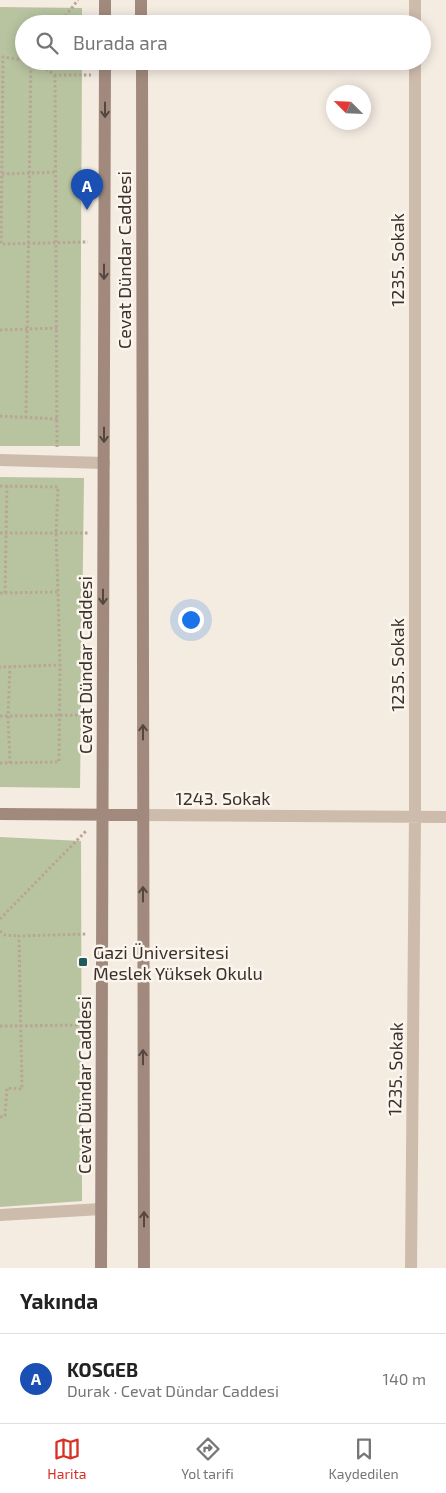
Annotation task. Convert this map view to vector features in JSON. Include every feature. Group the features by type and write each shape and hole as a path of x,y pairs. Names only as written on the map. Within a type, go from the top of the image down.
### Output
{"street":[{"path":"105,0 105,15"},
{"path":"141,0 141,15"},
{"path":"414,0 414,15"},
{"name":"Cevat Dündar Caddesi","path":"101,1268 105,70"},
{"name":"Cevat Dündar Caddesi","path":"142,70 144,1268"},
{"name":"1235. Sokak","path":"411,1268 415,817 415,70"},
{"path":"0,460 104,463"},
{"name":"1243. Sokak","path":"0,814 446,817"},
{"path":"0,1215 101,1209"}],"path":[{"path":"67,15 78,0"},
{"path":"15,59 3,57 1,244 104,242"},
{"path":"26,418 32,70"},
{"path":"47,70 55,75 105,76"},
{"path":"55,75 57,462"},
{"path":"2,174 56,172"},
{"path":"0,330 57,328"},
{"path":"0,416 57,419"},
{"path":"0,486 58,487 56,533 60,664 59,762 0,763"},
{"path":"5,593 7,486"},
{"path":"0,533 103,533"},
{"path":"0,593 58,592"},
{"path":"0,667 60,664"},
{"path":"10,666 8,716 10,762"},
{"path":"0,716 103,715"},
{"path":"0,919 102,815"},
{"path":"0,931 4,935 19,936 102,934"},
{"path":"0,1117 5,1116 7,1088 22,1089 19,936"},
{"path":"0,1026 102,1025"}],"green space":[{"path":"0,7 82,8 82,15 15,15 15,70 82,70 80,446 0,446"},
{"path":"0,477 84,478 80,788 0,787"},
{"path":"0,837 81,841 82,1201 0,1207"}],"place":[{"name":"KOSGEB","path":"87,210"},
{"name":"Gazi Üniversitesi Meslek Yüksek Okulu","path":"83,962"}]}
